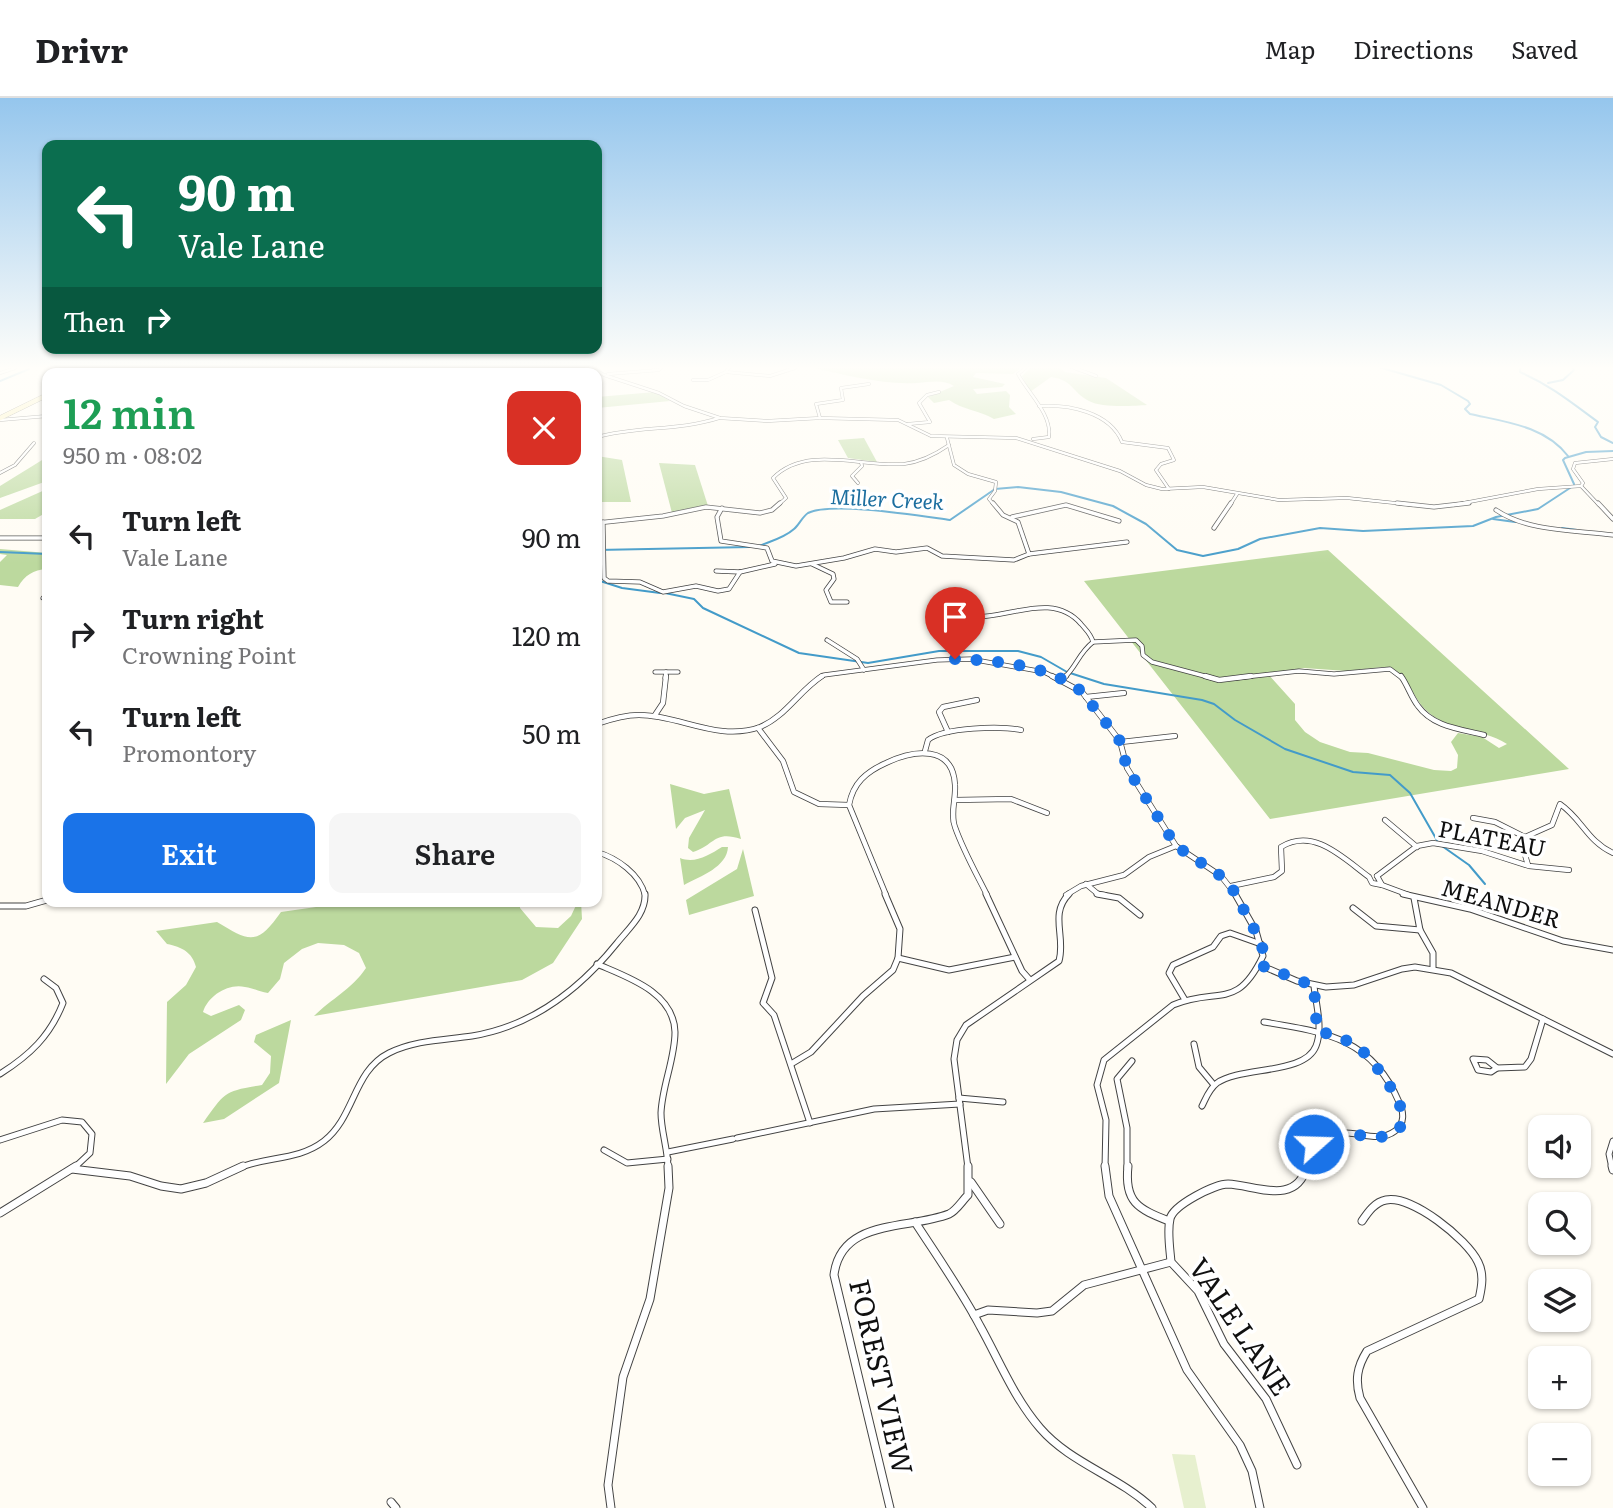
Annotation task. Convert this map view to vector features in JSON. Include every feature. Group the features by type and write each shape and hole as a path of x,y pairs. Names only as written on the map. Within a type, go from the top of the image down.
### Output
{"street":[{"path":"602,436 621,432"},
{"path":"919,432 947,438 1008,436 1028,439 1120,471 1146,485 1169,489 1203,487 1279,500 1347,498 1434,507 1479,502 1538,489 1581,486 1613,519"},
{"path":"1028,439 1049,437 1050,432"},
{"path":"1117,432 1122,442 1168,449 1174,460 1156,470 1169,489"},
{"path":"947,438 954,466 968,474 996,482 995,491 989,499 1003,514 1022,526 1030,555"},
{"path":"0,473 22,460 34,443"},
{"path":"740,572 729,589 724,591 696,586 663,592 640,582 608,581 604,578 603,522 663,516 705,507 746,513 772,510 786,498 773,478 776,471 785,467 857,460 904,464 918,461 949,445"},
{"path":"1581,486 1583,483 1573,469 1575,463 1613,459"},
{"path":"857,460 863,463 852,476 858,483"},
{"path":"1214,528 1237,494"},
{"path":"1011,517 1066,505 1119,520"},
{"path":"722,508 717,517 721,541 732,545 767,548 776,564"},
{"path":"1496,510 1504,517 1520,523 1613,535"},
{"path":"0,538 42,538"},
{"path":"716,571 740,572 776,564 811,564 875,549 890,552 927,548 937,555 1014,560 1030,555 1127,542"},
{"path":"811,564 832,574 834,579 826,590 831,602 847,602"},
{"path":"949,611 975,617 1046,607 1063,609 1074,616 1094,642"},
{"path":"827,640 832,647 857,657 864,670"},
{"path":"1061,680 1074,669 1080,653 1094,642 1136,640 1142,646 1143,655 1153,662 1219,680 1299,671 1334,674 1391,669 1404,679 1421,711 1431,719 1452,729 1484,735"},
{"path":"602,722 633,713 654,715 721,732 758,728 814,680 834,672 937,660 970,659 1031,668 1075,686 1086,697 1121,742 1127,768 1176,846 1221,876 1231,886 1262,944 1263,956 1260,965 1243,988 1229,995 1185,1000 1173,1005 1104,1060 1097,1085 1106,1119 1105,1177 1109,1196 1187,1370 1240,1445 1252,1471 1260,1508"},
{"path":"655,672 678,672"},
{"path":"654,715 663,703 666,672"},
{"path":"1086,697 1124,693"},
{"path":"948,732 939,712 943,707 977,700"},
{"path":"925,751 925,743 929,738 948,732 1007,727 1020,730"},
{"path":"758,728 783,761 794,792 818,804 849,805"},
{"path":"1121,742 1174,736"},
{"path":"791,1064 811,1052 863,996 892,970 898,958 900,929 849,805 851,793 863,777 910,752 937,753 946,759 957,783 952,813 954,825 1015,957 1030,980"},
{"path":"955,800 973,802 1007,797 1032,804 1046,813"},
{"path":"1529,866 1522,845 1525,837 1552,825 1560,804 1580,818 1587,838 1613,853"},
{"path":"1473,818 1496,822 1525,837"},
{"path":"1385,820 1417,847"},
{"name":"MEANDER","path":"1231,886 1274,877 1282,871 1281,847 1293,839 1312,840 1369,877 1373,883 1414,898 1480,912 1573,943 1613,950"},
{"name":"PLATEAU","path":"1377,876 1417,847 1433,843 1468,848 1529,866 1569,870"},
{"path":"1000,1224 970,1181 954,1059 954,1046 958,1035 966,1025 1014,995 1030,980 1059,961 1063,952 1058,915 1061,902 1071,891 1086,884 1122,876 1154,854 1176,846"},
{"path":"72,1168 127,1176 149,1181 163,1188 183,1189 204,1184 247,1164 294,1157 318,1146 334,1132 348,1113 358,1081 370,1065 386,1054 404,1046 485,1033 508,1026 577,988 642,912 646,901 644,888 617,860 602,854"},
{"path":"1369,877 1377,876 1382,885"},
{"path":"1086,884 1098,894 1119,898 1140,915"},
{"path":"1414,898 1420,930 1433,953 1433,968"},
{"path":"0,906 26,906 42,901"},
{"path":"1353,908 1376,926 1420,930"},
{"path":"755,910 772,978 763,1003 774,1015 810,1123"},
{"path":"1185,1000 1172,982 1169,973 1173,965 1213,947 1221,936 1230,933 1262,944"},
{"path":"898,958 949,970 1015,957"},
{"path":"597,964 641,983 659,997 669,1013 675,1031 661,1115 668,1155 669,1188 650,1299 623,1377 615,1421 608,1485 611,1508"},
{"path":"1260,965 1314,986 1338,987 1369,981 1401,967 1433,968 1451,973 1613,1054"},
{"path":"0,1074 27,1057 54,1029 63,1003 56,988 44,979"},
{"path":"1202,1106 1214,1085 1228,1076 1305,1061 1316,1049 1314,986"},
{"path":"1497,1068 1525,1068 1531,1059 1543,1019"},
{"path":"1132,1061 1117,1079 1117,1093 1128,1130 1127,1191 1134,1205 1149,1215 1169,1221 1172,1213 1182,1203 1226,1185 1268,1193 1292,1187 1306,1174 1314,1144 1328,1134 1353,1132 1379,1137 1394,1133 1403,1121 1403,1109 1369,1055 1353,1042 1317,1031 1264,1022"},
{"path":"1194,1044 1197,1063 1205,1078 1214,1085"},
{"path":"604,1150 620,1163 638,1164 735,1138 891,1107 960,1101 1003,1102"},
{"path":"0,1140 62,1120 82,1122 92,1134 90,1153 72,1168 0,1213"},
{"path":"1613,1141 1609,1154 1613,1170"},
{"name":"FOREST VIEW","path":"890,1508 834,1275 836,1257 844,1245 857,1236 951,1213 968,1195 970,1181"},
{"path":"1362,1221 1374,1204 1385,1199 1399,1200 1415,1207 1459,1236 1471,1248 1480,1266 1484,1287 1479,1299 1367,1352 1358,1365 1355,1382 1360,1398 1423,1508"},
{"name":"VALE LANE","path":"1169,1221 1171,1262 1198,1291 1224,1345 1266,1399 1297,1465"},
{"path":"915,1222 974,1315 991,1351 1040,1428 1072,1458 1121,1481 1137,1492 1152,1508"},
{"path":"974,1315 988,1310 1037,1313 1052,1311 1084,1285 1171,1262"}],"green space":[{"path":"864,438 877,462 848,458 838,440"},
{"path":"602,457 622,460 631,502 602,502"},
{"path":"42,460 42,483 0,498 0,486"},
{"path":"659,463 695,465 708,506 672,513"},
{"path":"42,491 42,515 35,519 0,519 0,510"},
{"path":"0,549 42,553 42,570 30,574 18,587 0,585 0,562 7,555 0,554"},
{"path":"1328,550 1569,769 1270,819 1084,581","holes":["1383,667 1398,672 1422,705 1436,718 1507,744 1499,748 1482,737 1458,733 1451,742 1458,755 1457,768 1451,771 1434,770 1368,753 1350,752 1320,742 1305,732 1295,720 1295,704 1268,674 1304,668 1347,671"]},
{"path":"670,784 704,794 729,789 741,839 720,837 693,852 688,848 689,838 705,810 685,818 676,829"},
{"path":"722,847 728,847 727,854 718,865 684,885 680,858 696,859"},
{"path":"743,849 754,896 689,915 686,900 737,869"},
{"path":"316,907 520,907 536,927 558,928 571,916 575,907 581,907 582,919 553,963 522,980 314,1016 354,982 366,968 359,953 344,945 318,943 302,949 284,963 280,979 268,993 239,986 214,996 203,1012 211,1016 239,1005 245,1010 241,1020 189,1054 166,1084 167,1002 186,985 196,967 189,954 167,944 156,931 217,922 245,937 252,937 266,931 281,912"},
{"path":"291,1020 279,1083 224,1119 203,1123 221,1099 232,1091 262,1085 270,1073 271,1056 254,1042 256,1035"},
{"path":"1172,1454 1195,1455 1206,1508 1184,1508"}],"waterway":[{"path":"1536,432 1559,446 1568,456"},
{"path":"1598,432 1601,437 1613,443"},
{"name":"Miller Creek","path":"1574,484 1563,460 1565,458 1586,452 1613,451"},
{"name":"Miller Creek","path":"759,546 786,535 808,513 820,510 877,510 950,520 995,489 1018,487 1061,492 1113,506 1146,524 1177,550 1203,556 1238,549 1260,539 1320,528 1363,531 1473,526 1496,517 1538,509 1570,488"},
{"path":"1493,519 1515,522"},
{"path":"1562,528 1577,530"},
{"name":"Miller Creek","path":"602,550 750,547"},
{"name":"Miller Creek","path":"0,552 42,554"},
{"path":"602,582 622,588 660,593"},
{"path":"665,593 694,599 703,608 799,653 868,663 939,651 1018,651 1041,657 1067,672 1104,684 1202,700 1214,704 1235,720 1285,749 1353,772 1390,775 1410,793 1438,842"},
{"path":"1442,846 1469,865 1485,884"}],"route":[{"path":"955,659 1031,668 1075,686 1082,692 1120,741 1127,768 1176,846 1221,876 1231,886 1262,944 1263,956 1260,965 1302,984 1314,986 1317,1031 1353,1042 1369,1055 1395,1093 1403,1109 1403,1121 1394,1133 1379,1137 1353,1132 1328,1134 1314,1144"}]}
